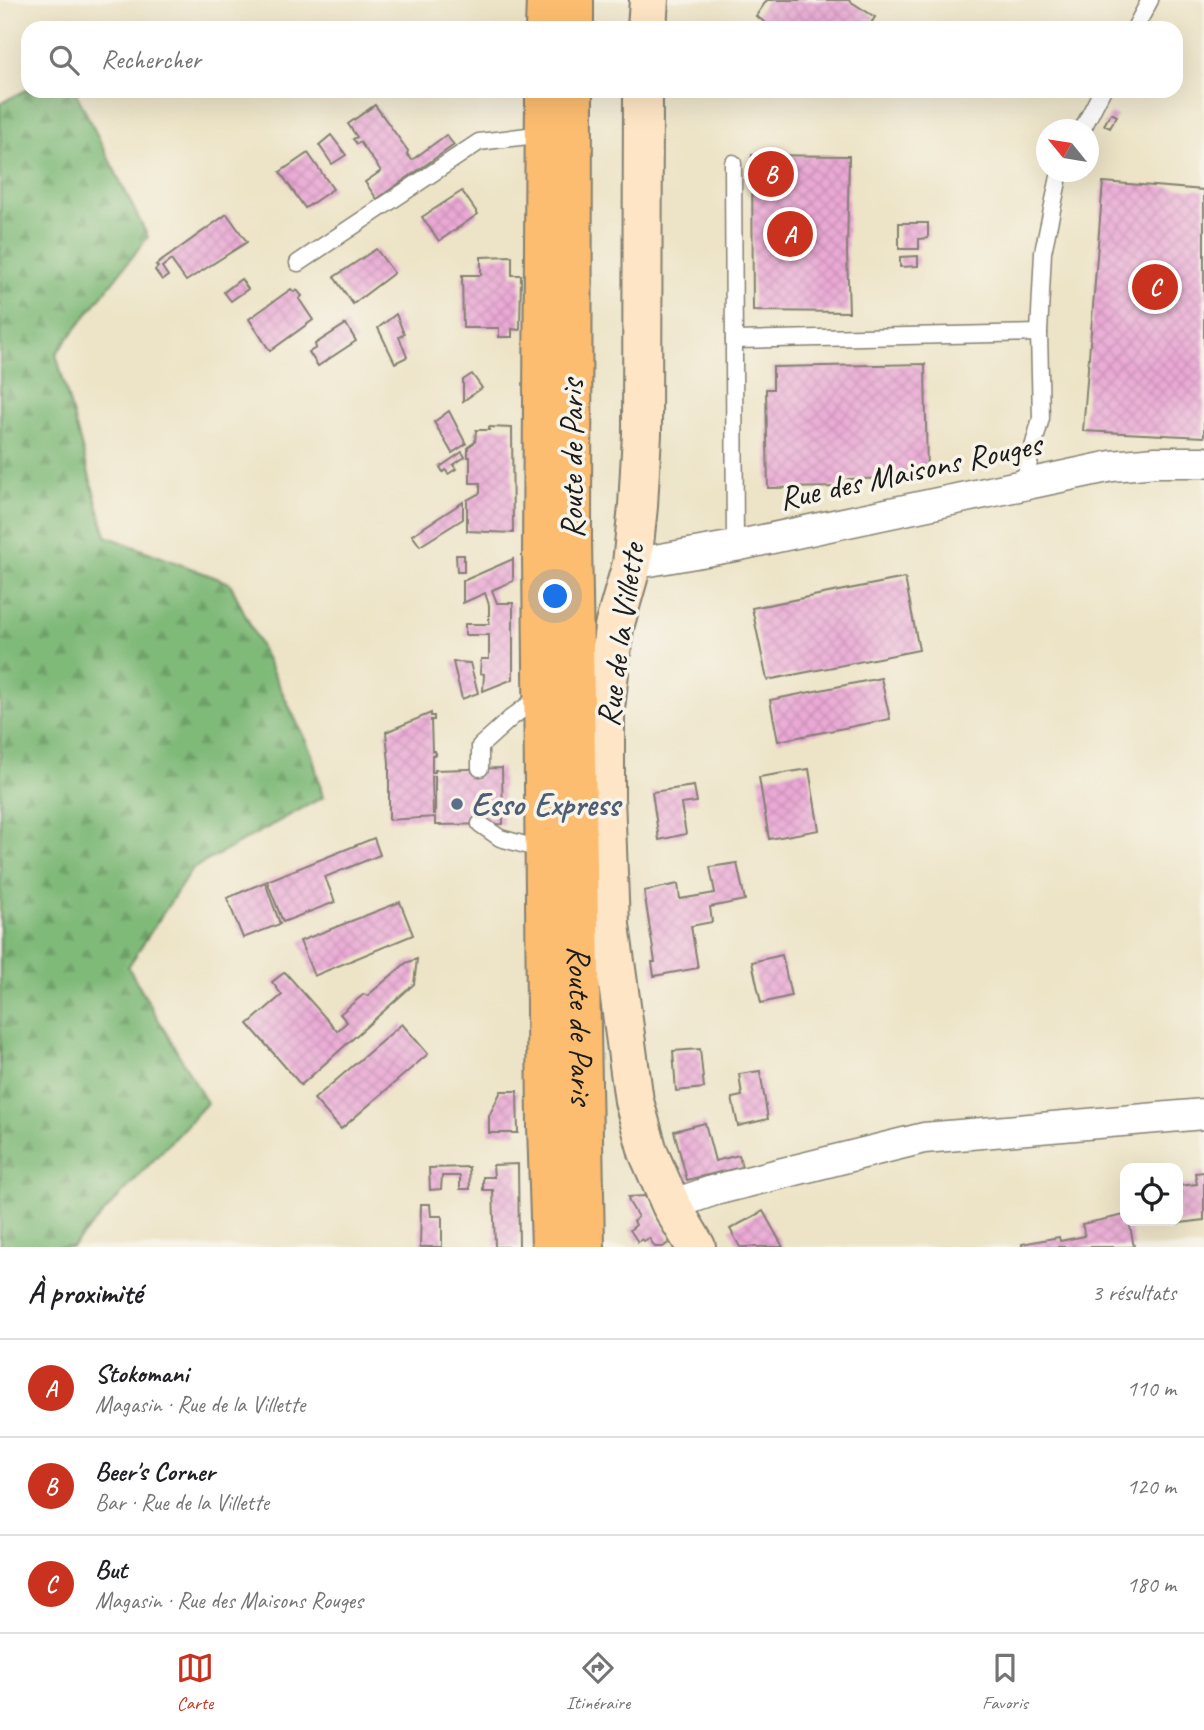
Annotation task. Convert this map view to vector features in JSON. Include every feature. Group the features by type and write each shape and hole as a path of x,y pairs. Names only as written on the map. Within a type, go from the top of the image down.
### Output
{"main road":[{"path":"545,21 546,0"},
{"path":"574,0 574,21"},
{"name":"Route de Paris","path":"545,98 542,555 547,1127 551,1247"},
{"name":"Route de Paris","path":"573,98 572,540 585,1247"}],"street":[{"path":"648,21 649,0"},
{"name":"Rue de la Villette","path":"643,98 642,435 638,506 632,564 614,627 605,709 610,925 634,1101 648,1152 671,1205 696,1247"},
{"name":"Rue des Maisons Rouges","path":"632,564 1112,466 1204,462"},
{"path":"671,1205 715,1190 924,1138 1204,1114"}],"lane":[{"path":"1139,21 1150,0"},
{"path":"1088,119 1098,98"},
{"path":"298,263 479,142 544,134"},
{"path":"733,163 735,545"},
{"path":"1023,484 1041,418 1039,333 1043,252 1058,182"},
{"path":"734,340 1039,333"},
{"path":"480,768 480,746 543,694"},
{"path":"480,824 500,838 545,849"}],"green space":[{"path":"21,92 21,98 78,98 148,237 56,354 106,536 230,583 312,754 323,797 192,869 128,967 207,1103 72,1247 0,1247 0,103"}],"building":[{"path":"767,0 848,0 875,17 872,21 763,21 756,16"},
{"path":"375,105 412,160 446,135 454,145 377,199 365,182 381,171 360,142 357,144 353,139 357,137 348,124"},
{"path":"1111,113 1117,116 1110,128 1104,125"},
{"path":"331,135 346,155 332,164 319,145"},
{"path":"308,153 333,189 305,208 280,172"},
{"path":"752,155 849,156 849,312 753,311"},
{"path":"1103,182 1204,190 1204,437 1083,431"},
{"path":"462,191 478,214 439,241 422,217"},
{"path":"227,214 247,242 186,281 171,260 162,267 168,276 162,280 155,270 158,267 156,265"},
{"path":"899,223 928,223 928,238 919,239 919,249 899,249"},
{"path":"376,249 394,273 353,304 334,277"},
{"path":"512,256 512,275 521,275 520,330 512,329 512,337 499,337 499,328 463,328 462,275 481,275 481,257"},
{"path":"918,256 918,266 900,267 900,257"},
{"path":"241,279 248,289 231,301 224,292"},
{"path":"291,289 294,292 297,290 302,296 299,299 313,320 270,351 249,319"},
{"path":"396,314 404,334 399,337 407,357 395,363 378,328"},
{"path":"346,324 356,341 318,366 309,352 316,348 315,344"},
{"path":"925,364 927,478 848,479 848,487 768,488 766,389 773,389 773,367"},
{"path":"472,374 482,388 463,401 463,380"},
{"path":"449,411 466,444 452,453 434,422"},
{"path":"489,427 512,428 513,533 467,531 467,500 480,493 480,483 470,483 468,447 475,442 476,430 489,430"},
{"path":"462,452 465,457 453,465 456,469 448,474 446,470 443,472 440,467"},
{"path":"463,502 463,519 420,546 412,535"},
{"path":"456,555 464,555 464,572 457,572"},
{"path":"513,559 513,581 492,590 497,603 513,603 513,679 483,691 481,659 489,659 489,635 465,635 465,624 489,624 489,605 485,593 463,603 463,581"},
{"path":"905,578 919,650 767,680 752,608"},
{"path":"453,662 470,663 478,693 462,699"},
{"path":"881,678 890,719 778,741 770,700"},
{"path":"431,713 431,716 434,716 434,720 431,720 432,751 435,751 435,755 432,755 432,772 502,768 503,824 435,825 435,817 389,820 386,732","holes":["432,776 435,776 435,814 433,814"]},
{"path":"809,769 819,830 769,839 759,777"},
{"path":"694,786 697,802 681,804 686,834 659,840 652,792"},
{"path":"374,838 380,855 325,877 335,902 283,922 267,881"},
{"path":"737,863 745,900 710,907 712,922 691,926 698,968 654,976 652,962 655,962 644,891 678,884 680,899 715,893 710,867"},
{"path":"265,882 280,924 243,938 227,898"},
{"path":"400,902 413,935 314,976 300,941"},
{"path":"782,955 791,996 761,1003 752,962"},
{"path":"417,959 414,984 301,1085 248,1024 282,995 272,982 285,972 337,1031 347,1022 340,1014 364,994 367,996 406,963"},
{"path":"402,1024 428,1054 341,1129 314,1099"},
{"path":"700,1049 704,1088 676,1091 673,1051"},
{"path":"760,1071 768,1119 738,1126 732,1098 742,1096 739,1074"},
{"path":"501,1091 517,1091 518,1133 489,1133 489,1116"},
{"path":"705,1123 715,1161 739,1155 742,1167 687,1180 674,1131"},
{"path":"518,1164 519,1247 495,1247 493,1190 483,1190 483,1177 494,1177 493,1165"},
{"path":"469,1167 470,1189 460,1189 460,1176 442,1176 441,1189 430,1190 429,1168"},
{"path":"1204,1172 1204,1220 1183,1223 1183,1185 1197,1184 1195,1173"},
{"path":"645,1196 671,1241 663,1247 655,1247 649,1238 638,1242 630,1230 636,1225 634,1221 638,1217 628,1197"},
{"path":"421,1204 430,1204 431,1216 442,1216 442,1247 420,1247"},
{"path":"763,1211 783,1247 740,1247 730,1229"},
{"path":"1120,1216 1120,1226 1130,1226 1134,1247 1022,1247 1022,1244 1059,1237 1060,1241 1085,1236 1082,1224"}],"place":[{"name":"Beer's Corner","path":"771,174"},
{"name":"Stokomani","path":"790,234"},
{"name":"But","path":"1155,287"},
{"name":"Esso Express","path":"457,804"}]}
